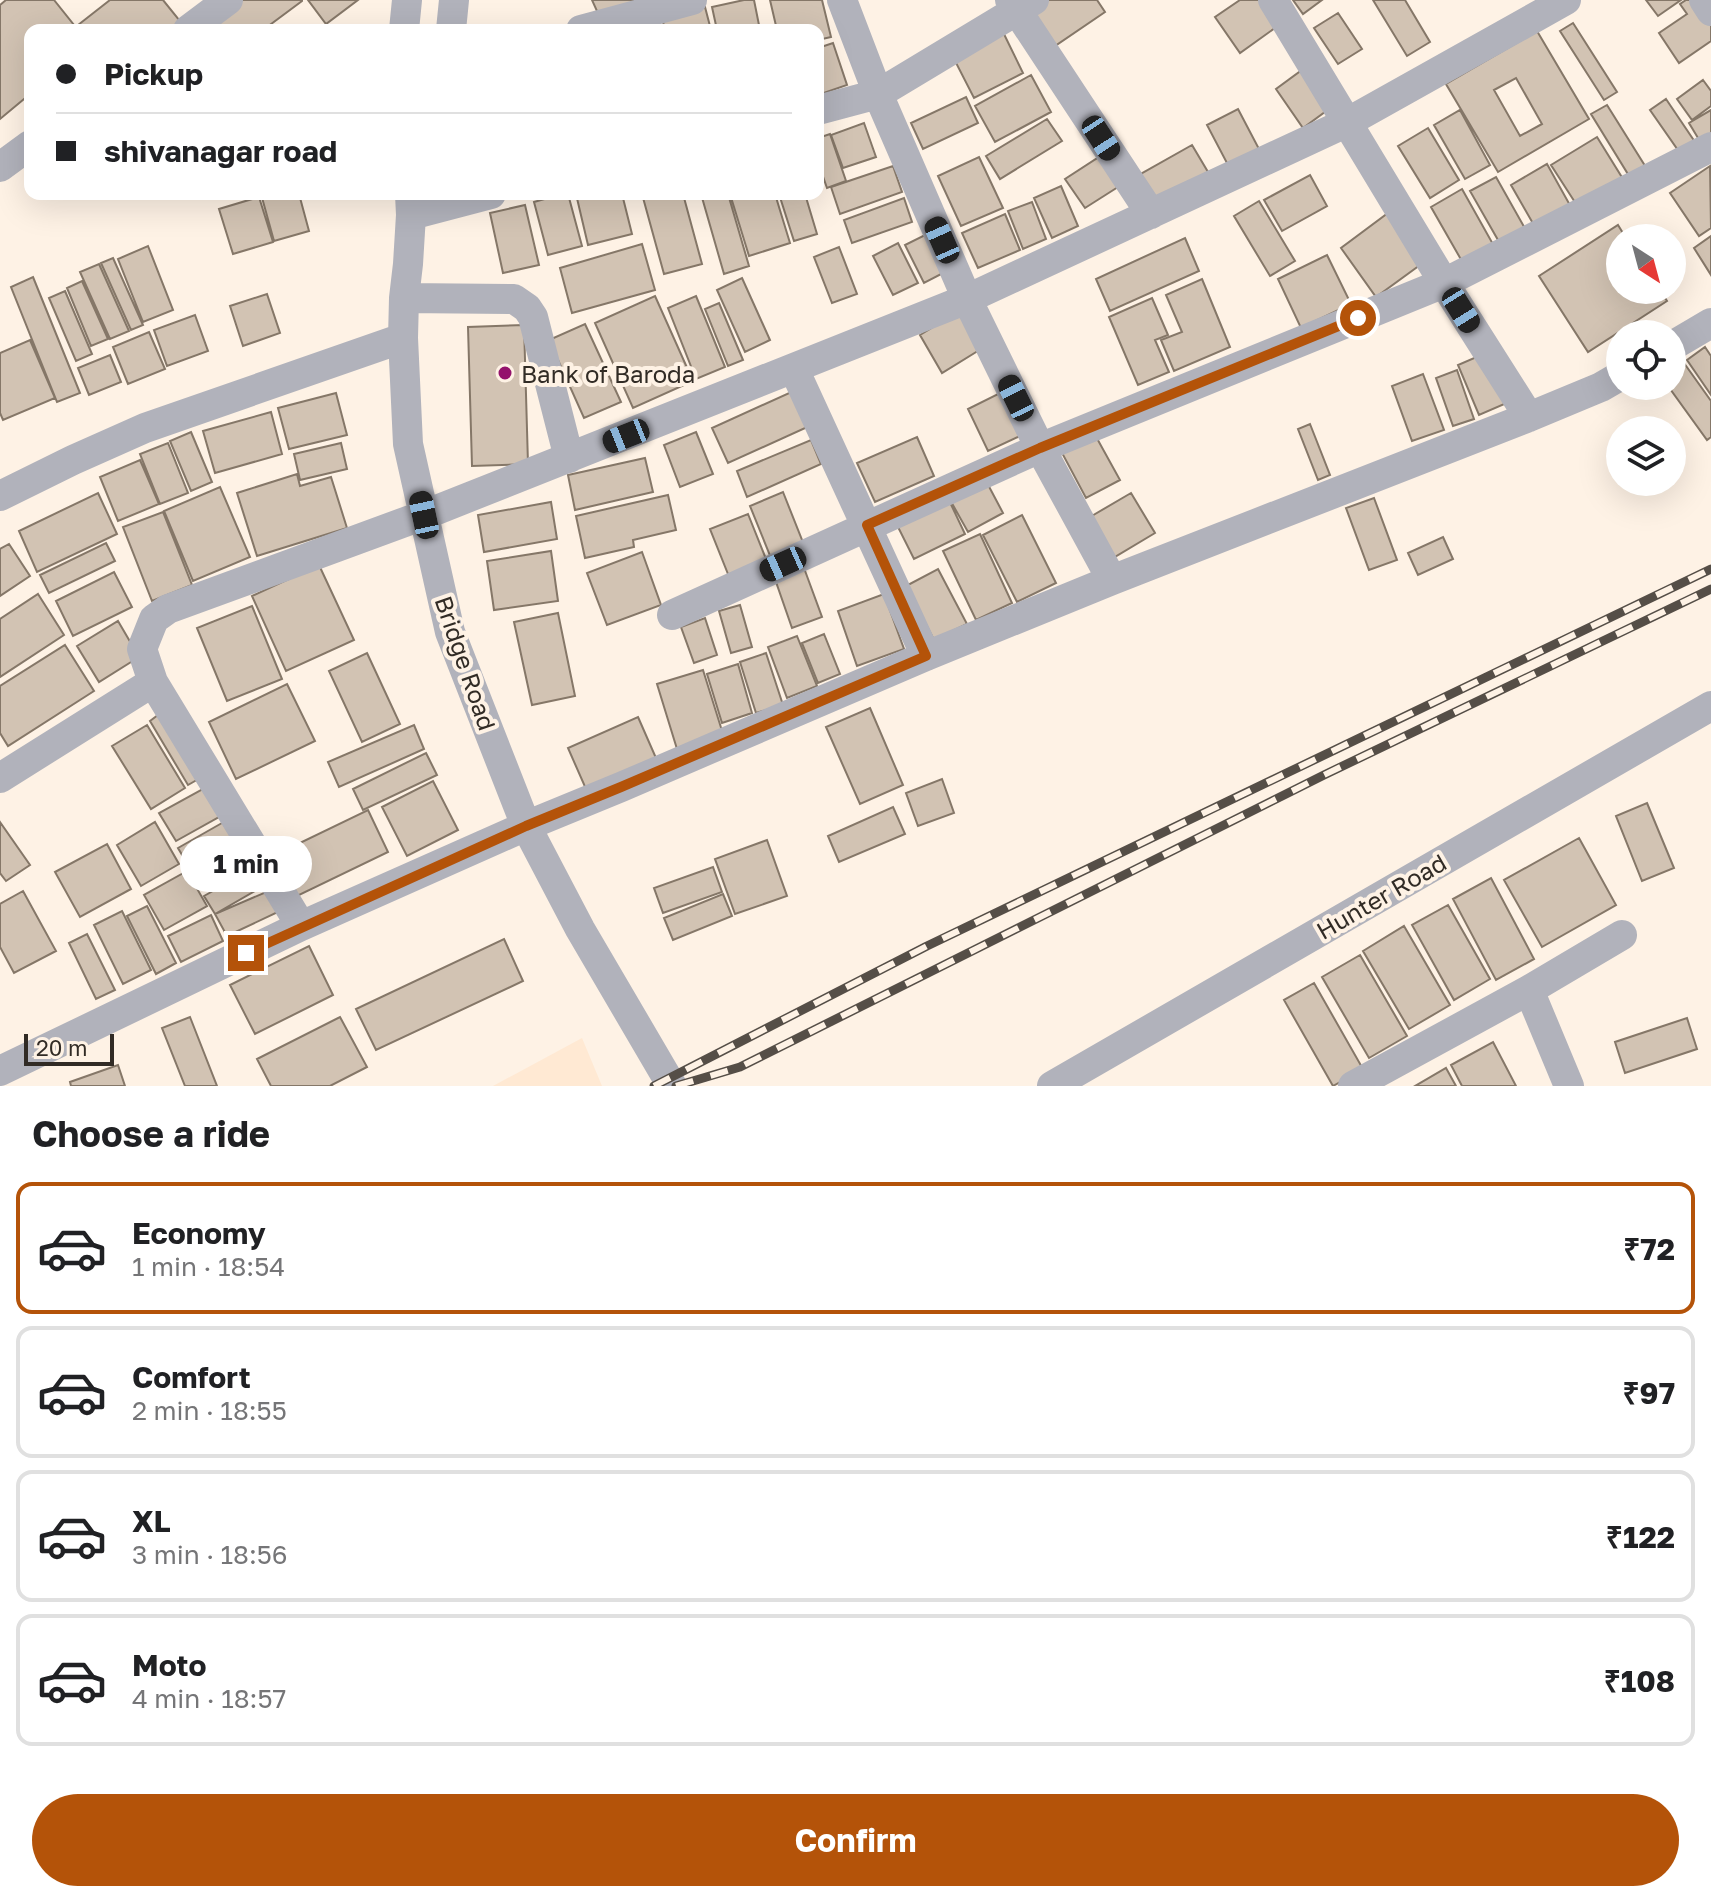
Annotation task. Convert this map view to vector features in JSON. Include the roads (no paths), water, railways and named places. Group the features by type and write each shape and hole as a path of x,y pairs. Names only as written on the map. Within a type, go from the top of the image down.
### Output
{"street":[{"path":"405,24 407,0"},
{"path":"452,24 454,0"},
{"path":"603,24 692,0"},
{"path":"842,0 878,94 967,299 1040,448 1112,580"},
{"path":"1273,0 1529,417"},
{"path":"301,926 153,682 142,649 154,619 168,609 424,515 967,299 1348,122 1566,0"},
{"path":"1704,0 1711,11"},
{"path":"824,108 878,94 1020,4 1151,214"},
{"path":"672,615 1040,448 1444,283 1711,147"},
{"path":"0,167 24,149"},
{"name":"Bridge Road","path":"411,201 403,338 408,444 450,632 526,826 587,942 672,1086"},
{"path":"404,298 514,299 527,308 533,317 569,458"},
{"path":"1686,338 1711,323"},
{"path":"0,496 145,428 403,338"},
{"path":"794,369 926,656"},
{"path":"0,1071 301,926 526,826 926,656 1606,384"},
{"path":"0,778 153,682"},
{"name":"Hunter Road","path":"1052,1086 1711,706"},
{"path":"1353,1086 1529,990 1622,935"},
{"path":"1529,990 1569,1086"}],"railway":[{"path":"654,1086 927,946 1711,569"},
{"path":"676,1086 740,1067 1324,775 1711,589"}],"place":[{"name":"Bank of Baroda","path":"505,373"}]}
